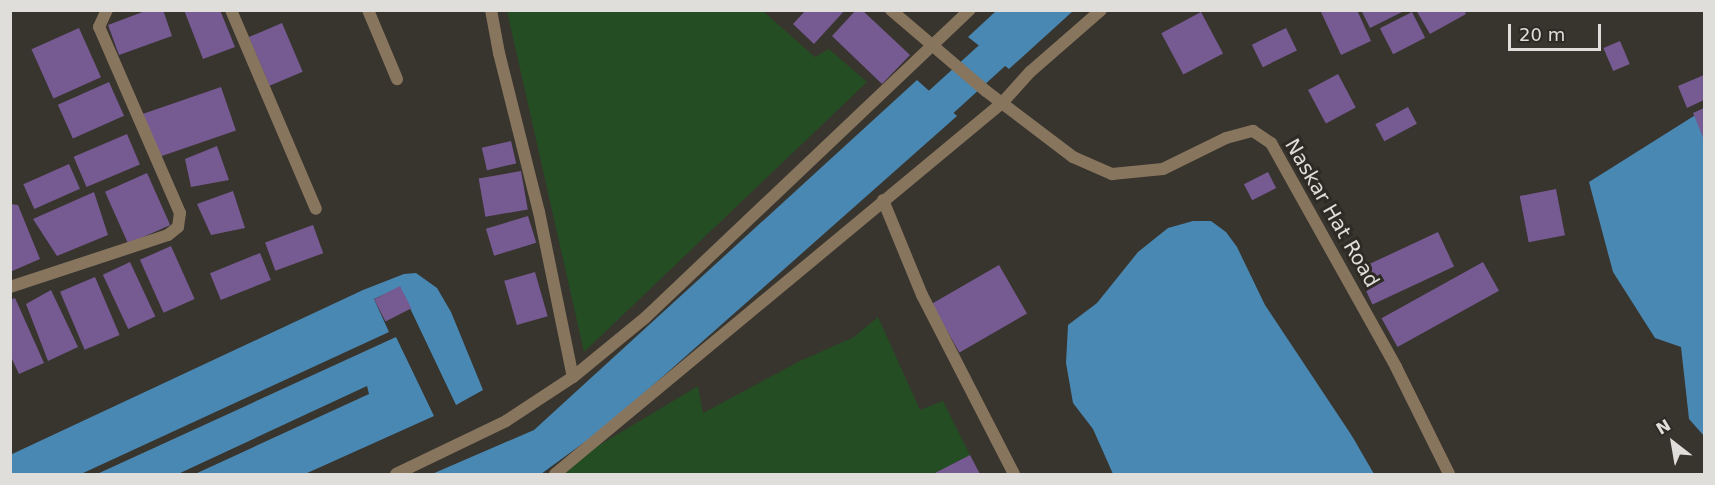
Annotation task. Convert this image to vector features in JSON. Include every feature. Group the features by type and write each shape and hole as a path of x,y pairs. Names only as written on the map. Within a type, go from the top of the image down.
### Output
{"street":[{"path":"10,287 168,235 178,227 180,213 99,27 107,10"},
{"path":"231,10 316,209"},
{"path":"368,10 397,79"},
{"path":"491,10 499,53 538,212 573,377"},
{"path":"891,10 933,46"},
{"path":"396,474 506,421 573,377 646,317 970,10"},
{"path":"555,474 1002,103 1030,72 1101,10"},
{"name":"Naskar Hat Road","path":"933,46 986,91 1073,157 1112,174 1163,169 1226,138 1252,131 1271,143 1396,367 1449,474"},
{"path":"883,200 922,295 1014,474"}],"green space":[{"path":"507,11 763,11 815,57 829,49 867,82 584,352"},
{"path":"878,317 920,410 943,401 970,455 933,474 551,474 698,386 703,413 800,361 854,337"}],"water":[{"path":"996,11 1073,11 1009,69 968,37"},
{"path":"917,80 957,116 608,425 541,474 432,474 534,430"},
{"path":"1697,114 1704,130 1704,436 1689,419 1681,347 1655,338 1613,272 1589,182"},
{"path":"1193,221 1211,221 1226,232 1237,247 1265,305 1352,436 1374,474 1113,474 1093,429 1073,403 1066,363 1068,325 1097,303 1138,252 1168,228"},
{"path":"416,273 437,288 451,312 483,390 456,405 400,287 374,299 389,332 81,474 11,474 10,455 363,290 404,274"},
{"path":"396,337 434,416 305,474 195,474 369,394 367,386 178,474 97,474"}],"building":[{"path":"148,10 163,10 172,36 119,55 108,25"},
{"path":"184,10 220,10 235,47 203,59"},
{"path":"806,10 845,10 814,44 793,24"},
{"path":"856,10 862,10 910,55 882,84 832,36"},
{"path":"1357,10 1371,41 1341,55 1321,12"},
{"path":"1361,10 1406,10 1370,28"},
{"path":"1416,10 1464,10 1466,14 1430,34"},
{"path":"1201,12 1223,53 1183,75 1161,33"},
{"path":"1412,12 1425,38 1393,54 1380,28"},
{"path":"282,23 303,72 270,86 249,37"},
{"path":"79,28 101,77 53,98 31,49"},
{"path":"1286,28 1297,50 1263,67 1252,45"},
{"path":"1620,41 1630,64 1613,71 1603,48"},
{"path":"1338,74 1356,108 1326,124 1308,90"},
{"path":"1704,75 1704,100 1687,108 1678,86"},
{"path":"109,82 124,116 73,139 58,105"},
{"path":"221,87 236,130 157,158 143,114"},
{"path":"1408,107 1417,124 1384,141 1375,124"},
{"path":"1704,108 1704,140 1693,113"},
{"path":"127,134 140,164 87,187 74,157"},
{"path":"511,141 516,163 487,170 482,148"},
{"path":"217,146 229,180 191,187 185,159"},
{"path":"69,164 80,189 34,209 23,184"},
{"path":"521,171 528,209 485,217 479,178"},
{"path":"1268,172 1276,188 1252,200 1244,184"},
{"path":"147,173 170,225 128,244 105,192"},
{"path":"1556,189 1565,235 1529,242 1520,196"},
{"path":"233,191 245,228 211,235 197,204"},
{"path":"94,192 108,235 57,256 33,219"},
{"path":"10,204 18,205 40,259 10,272"},
{"path":"528,216 536,243 494,256 486,229"},
{"path":"313,225 323,253 275,271 265,242"},
{"path":"1438,232 1454,266 1372,304 1356,270"},
{"path":"171,246 195,299 164,313 140,260"},
{"path":"260,253 271,280 221,300 210,273"},
{"path":"130,262 155,316 128,329 103,275"},
{"path":"1483,262 1499,291 1398,347 1382,318"},
{"path":"999,265 1027,313 959,352 931,304"},
{"path":"535,272 548,316 517,325 504,281"},
{"path":"95,277 120,335 85,350 60,292"},
{"path":"400,286 411,308 386,321 374,299"},
{"path":"51,290 78,347 48,361 26,304"},
{"path":"15,298 44,363 19,374 10,355 10,300"},
{"path":"970,455 980,474 933,474"}],"waterway":[{"path":"907,132 1041,10"}]}
